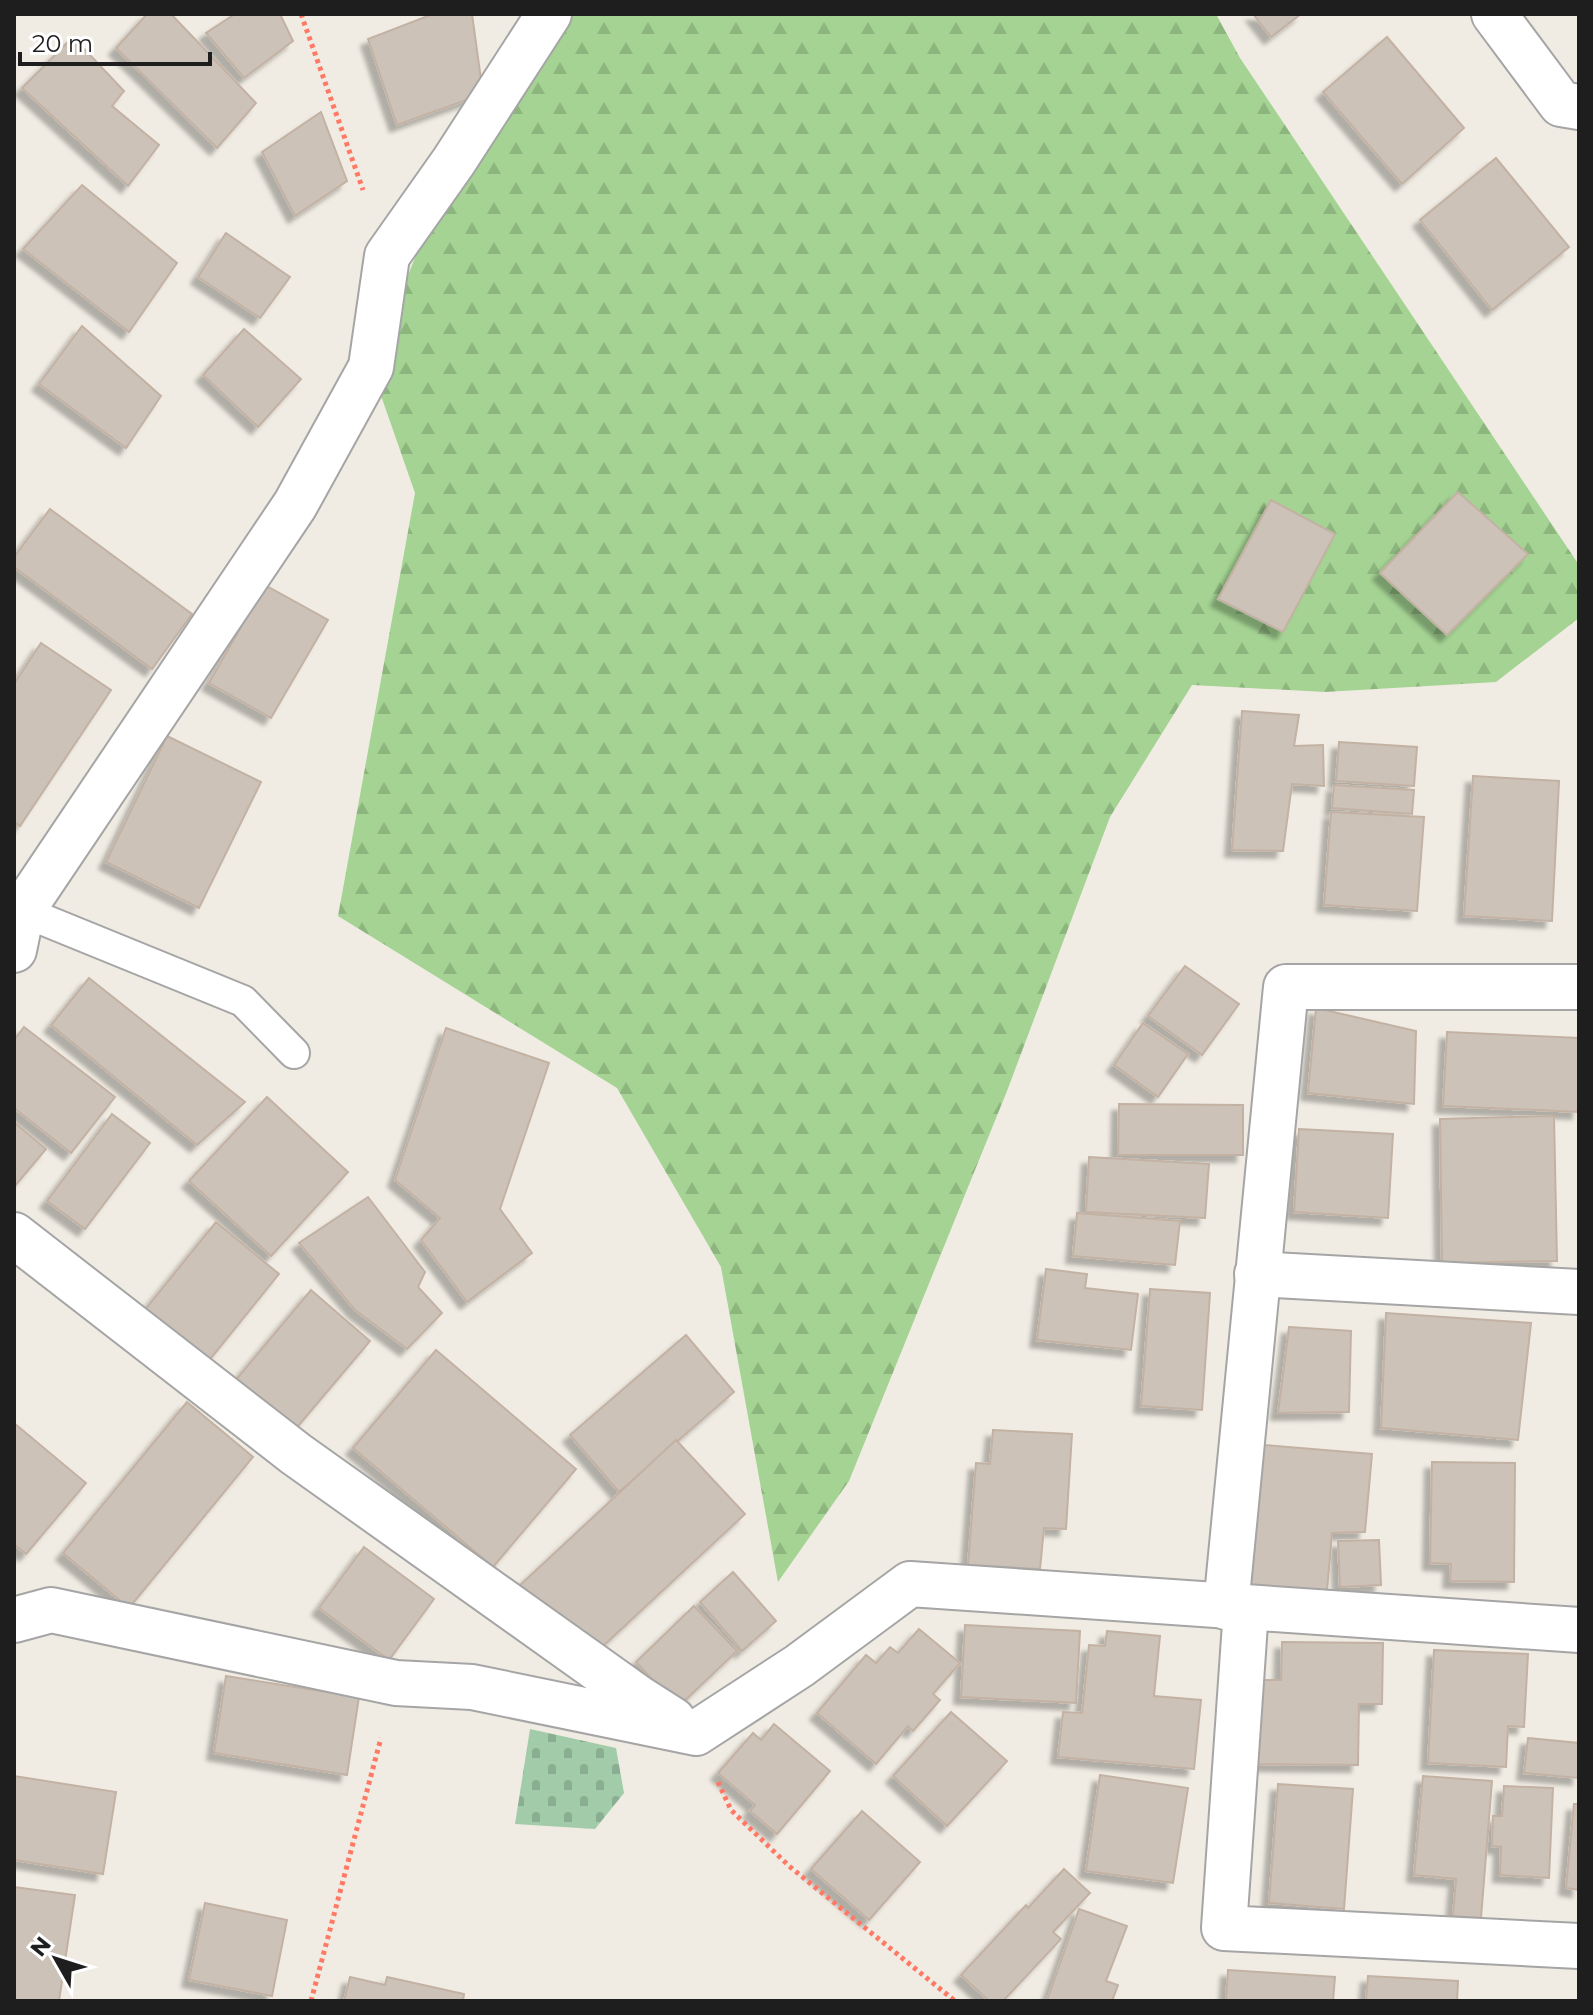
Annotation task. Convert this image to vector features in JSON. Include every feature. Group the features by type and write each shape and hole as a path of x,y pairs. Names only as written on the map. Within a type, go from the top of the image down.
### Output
{"street":[{"path":"17,923 295,505 371,367 387,256 454,161 549,14"},
{"path":"1494,14 1561,104 1579,107"},
{"path":"1579,987 1286,987 1257,1274 1236,1608 1224,1928 1579,1946"},
{"path":"14,1235 296,1454 637,1697 696,1733"},
{"path":"1257,1274 1579,1292"},
{"path":"14,1620 51,1610 396,1683 472,1687 696,1733 799,1666 910,1584 1579,1630"}],"lane":[{"path":"17,923 243,1001 294,1053"}],"path":[{"path":"301,14 387,256"},
{"path":"311,2001 396,1683"},
{"path":"696,1733 731,1810 789,1866 955,2001"}],"green space":[{"path":"549,14 1216,14 1240,58 1579,565 1579,618 1496,682 1325,692 1192,685 1110,817 1007,1091 849,1481 778,1582 721,1267 617,1088 338,916 415,493 371,367 454,161"},
{"path":"530,1729 616,1748 624,1793 595,1829 515,1824"}],"building":[{"path":"147,14 171,14 256,103 217,148 116,48"},
{"path":"235,14 280,14 293,41 244,78 206,33"},
{"path":"433,14 472,14 483,94 397,125 368,39"},
{"path":"1253,14 1301,14 1271,37"},
{"path":"73,37 124,91 112,106 159,145 128,186 22,88"},
{"path":"1387,37 1464,128 1402,184 1323,92"},
{"path":"321,112 347,181 295,216 262,152"},
{"path":"1496,158 1569,247 1492,310 1420,220"},
{"path":"82,185 177,263 129,332 23,249"},
{"path":"226,233 290,277 260,318 198,277"},
{"path":"82,326 161,396 126,448 39,384"},
{"path":"244,329 301,379 258,427 203,375"},
{"path":"1458,492 1528,554 1447,635 1380,573"},
{"path":"1271,500 1335,534 1283,632 1218,599"},
{"path":"50,509 192,614 152,669 14,567 14,557"},
{"path":"265,585 328,620 271,718 209,683"},
{"path":"41,643 111,690 20,826 14,822 14,684"},
{"path":"1242,711 1299,715 1294,746 1323,745 1324,786 1292,784 1283,851 1232,850"},
{"path":"167,736 261,782 199,908 106,862"},
{"path":"1339,742 1417,747 1414,786 1336,781"},
{"path":"1473,776 1559,781 1552,921 1464,916"},
{"path":"1334,785 1414,790 1412,814 1332,808"},
{"path":"1331,812 1424,817 1417,911 1324,905"},
{"path":"1185,966 1239,1004 1202,1055 1148,1016"},
{"path":"89,978 245,1102 197,1145 51,1025"},
{"path":"1316,1008 1416,1031 1414,1104 1308,1093"},
{"path":"1143,1023 1188,1054 1158,1097 1114,1065"},
{"path":"24,1027 115,1097 71,1153 14,1108 14,1040"},
{"path":"446,1028 549,1063 500,1209 532,1253 467,1302 421,1240 440,1218 395,1180"},
{"path":"1447,1032 1579,1038 1579,1112 1443,1106"},
{"path":"267,1097 348,1172 271,1256 189,1181"},
{"path":"1119,1104 1243,1105 1243,1155 1118,1155"},
{"path":"112,1114 150,1143 85,1229 47,1201"},
{"path":"1554,1116 1557,1261 1442,1263 1440,1119"},
{"path":"14,1122 46,1149 14,1187"},
{"path":"1299,1129 1393,1134 1388,1218 1294,1212"},
{"path":"1089,1157 1209,1164 1205,1218 1086,1212"},
{"path":"368,1197 425,1272 418,1287 442,1313 407,1349 355,1310 299,1243"},
{"path":"1077,1213 1180,1221 1175,1265 1073,1256"},
{"path":"216,1222 279,1274 207,1363 143,1312"},
{"path":"1046,1269 1087,1274 1085,1288 1138,1294 1131,1350 1037,1340"},
{"path":"1150,1289 1210,1293 1202,1410 1141,1406"},
{"path":"311,1290 370,1341 293,1432 234,1382"},
{"path":"1386,1313 1531,1323 1518,1440 1381,1428"},
{"path":"1289,1327 1351,1331 1349,1412 1278,1413"},
{"path":"686,1335 734,1392 619,1492 570,1435"},
{"path":"436,1350 576,1469 493,1567 353,1448"},
{"path":"187,1402 253,1457 129,1608 63,1553"},
{"path":"14,1423 86,1483 26,1554 14,1544"},
{"path":"993,1430 1072,1434 1066,1529 1044,1528 1040,1569 968,1565 976,1463 990,1464"},
{"path":"676,1440 745,1514 587,1661 518,1587"},
{"path":"1264,1445 1372,1454 1365,1532 1332,1533 1327,1591 1251,1585"},
{"path":"1432,1462 1515,1463 1514,1582 1450,1581 1451,1564 1430,1563"},
{"path":"1379,1540 1381,1585 1340,1587 1338,1541"},
{"path":"364,1547 434,1599 389,1660 319,1608"},
{"path":"733,1572 776,1621 742,1651 700,1602"},
{"path":"694,1606 737,1651 678,1707 636,1662"},
{"path":"965,1625 1080,1631 1076,1703 961,1697"},
{"path":"919,1629 960,1663 933,1694 940,1700 913,1731 908,1726 876,1764 817,1713 866,1655 876,1663 890,1647 898,1653"},
{"path":"1107,1631 1160,1636 1154,1696 1201,1700 1194,1769 1058,1757 1063,1712 1082,1713 1089,1645 1105,1646"},
{"path":"1282,1642 1383,1643 1382,1704 1359,1704 1358,1765 1254,1764 1256,1680 1281,1680"},
{"path":"1434,1650 1528,1654 1524,1727 1508,1726 1506,1767 1428,1763"},
{"path":"226,1676 359,1697 347,1775 214,1753"},
{"path":"951,1712 1007,1761 947,1826 893,1776"},
{"path":"774,1724 830,1771 777,1834 750,1811 755,1805 718,1773 753,1733 761,1740"},
{"path":"1528,1738 1579,1743 1579,1778 1524,1773"},
{"path":"1100,1775 1188,1788 1173,1883 1086,1871"},
{"path":"14,1776 116,1792 103,1874 14,1860"},
{"path":"1423,1776 1492,1781 1481,1918 1453,1916 1456,1879 1414,1875"},
{"path":"1278,1784 1353,1789 1344,1909 1269,1903"},
{"path":"1504,1786 1553,1788 1549,1878 1500,1875 1501,1847 1492,1846 1493,1816 1502,1816"},
{"path":"1574,1804 1579,1804 1579,1890 1566,1888"},
{"path":"862,1811 920,1862 869,1920 811,1869"},
{"path":"1064,1869 1090,1893 1053,1932 1061,1939 1003,2001 989,2001 961,1975"},
{"path":"14,1887 75,1895 59,2001 14,2001"},
{"path":"205,1903 287,1920 272,1996 189,1980"},
{"path":"1079,1909 1127,1926 1106,1981 1118,1985 1112,2001 1047,2001"},
{"path":"1228,1970 1335,1977 1333,2001 1226,2001"},
{"path":"1368,1976 1458,1981 1457,2001 1366,2001"},
{"path":"350,1977 385,1985 387,1977 464,1994 463,2001 344,2001"}]}
